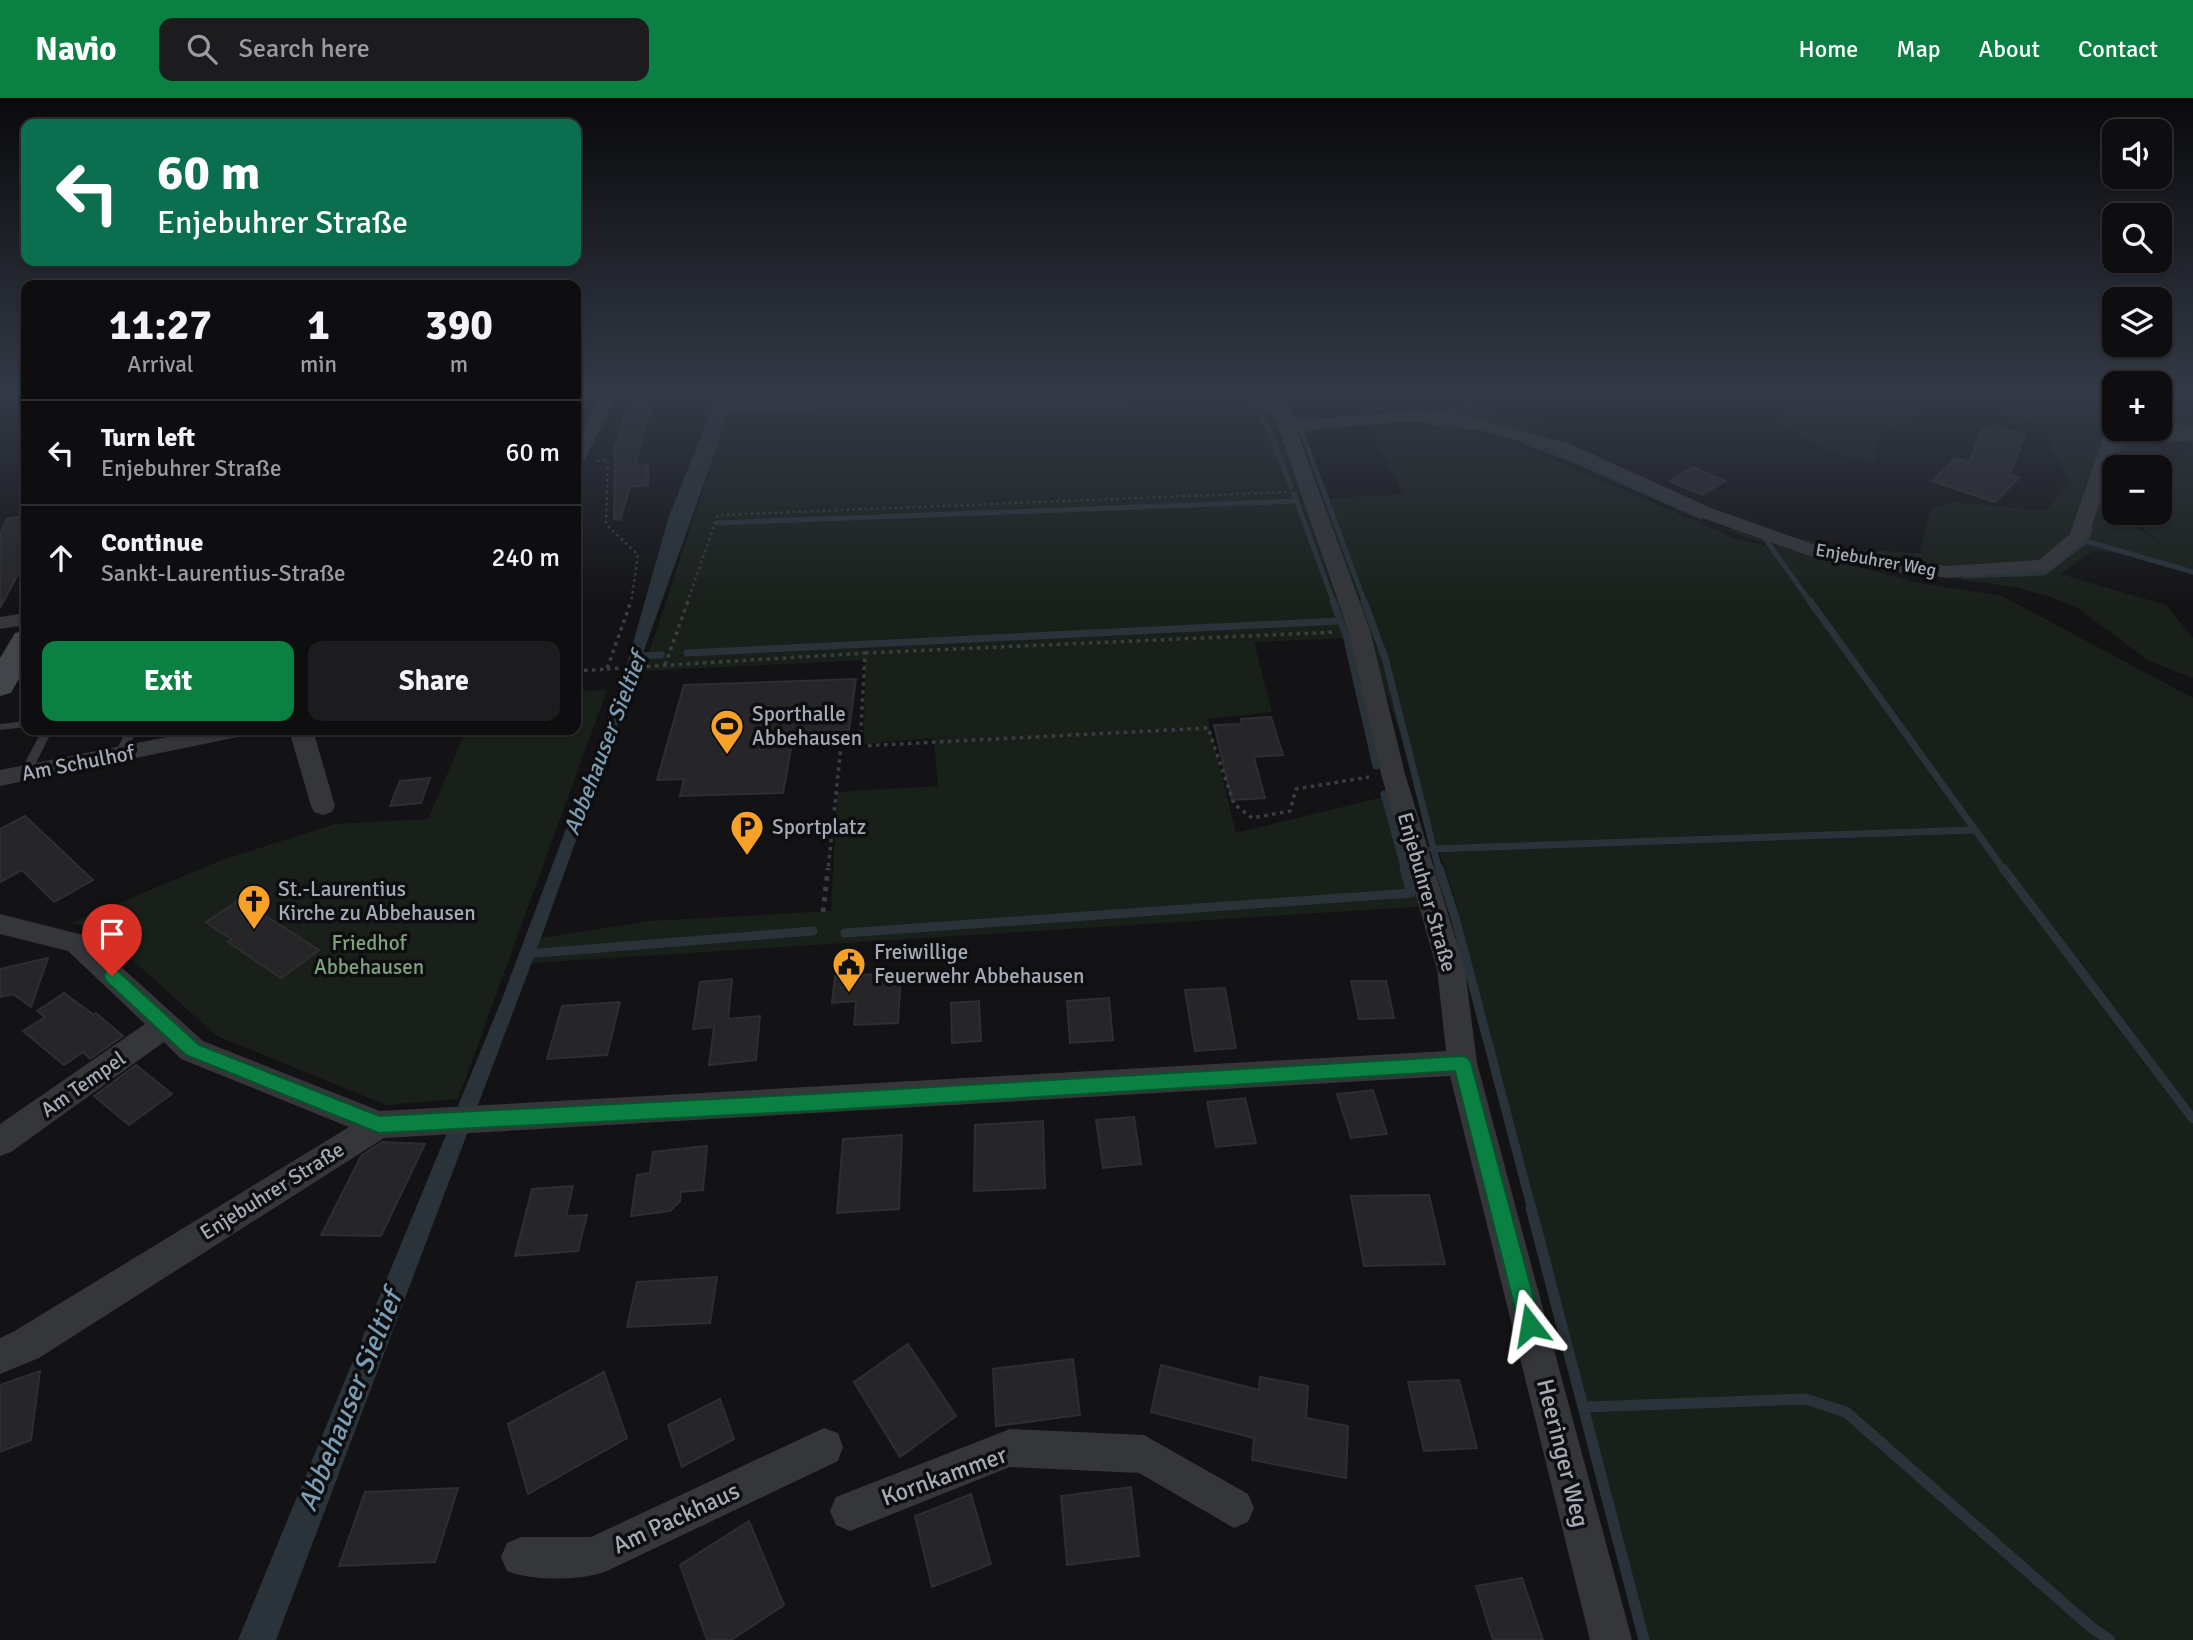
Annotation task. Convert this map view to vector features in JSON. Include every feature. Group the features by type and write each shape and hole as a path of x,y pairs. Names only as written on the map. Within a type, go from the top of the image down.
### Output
{"main road":[{"path":"0,686 21,648"}],"street":[{"name":"Enjebuhrer Straße","path":"0,1356 26,1345 379,1125 1462,1063 1451,969 1393,774 1359,630 1300,463"},
{"name":"Enjebuhrer Weg","path":"1597,463 1704,512 1814,551 1947,572 2044,566 2079,536 2102,463"},
{"path":"0,623 21,620"},
{"name":"Am Schulhof","path":"0,778 215,735"},
{"path":"302,735 323,806"},
{"path":"0,924 77,943 192,1050 379,1125"},
{"name":"Am Tempel","path":"0,1142 166,1025"},
{"name":"Heeringer Weg","path":"1462,1063 1611,1640"},
{"name":"Am Packhaus","path":"521,1557 593,1557 824,1447"},
{"name":"Kornkammer","path":"850,1511 1010,1448 1144,1454 1234,1508"}],"lane":[{"path":"0,727 21,725"},
{"path":"25,774 43,735"},
{"path":"120,756 129,735"}],"path":[{"path":"607,669 634,593 638,555 606,524 608,463"},
{"path":"665,665 718,515 1311,492"},
{"path":"581,671 864,653 1337,632"},
{"path":"860,746 864,653"},
{"path":"823,912 841,746 1208,728 1234,804 1252,818 1290,810 1296,789 1393,774"}],"green space":[{"path":"712,463 1290,463 1349,618 1286,622 1349,619 1355,638 1254,642 1272,712 1208,719 1236,833 1395,794 1429,906 531,963 541,938 650,921 831,911 837,792 938,786 934,738 864,744 865,660 643,671"},
{"path":"1387,463 1561,463 1739,540 1780,548 1728,531 1730,527 1736,525 1850,549 1920,553 1931,509 1955,502 2046,511 2068,479 2060,463 2102,463 2102,525 2139,525 2138,529 2168,547 2143,530 2144,525 2172,525 2172,463 2193,463 2193,572 2135,554 2093,551 2060,574 2166,605 2193,638 2193,678 2149,661 2076,607 2048,596 2014,587 1843,563 1914,582 2002,596 2193,698 2193,1640 1641,1640 1457,905 1322,499 1403,494"},
{"name":"Friedhof Abbehausen","path":"607,690 458,1099 386,1105 217,1036 96,927 71,923 222,860 335,824 428,819 464,735 581,735 581,691"}],"water":[{"name":"Abbehauser Sieltief","path":"690,463 711,463 541,938 276,1640 238,1640 502,999 624,675 669,516"}],"building":[{"path":"615,463 636,463 635,467 648,465 648,485 630,487 620,520 614,519"},
{"path":"1951,463 2014,463 2010,475 2019,478 1995,502 1932,481"},
{"path":"1693,467 1725,481 1702,495 1670,481"},
{"path":"21,517 21,568 0,608 0,534 7,519"},
{"name":"Sporthalle Abbehausen","path":"856,679 849,730 794,732 783,793 680,796 684,779 657,780 684,685"},
{"path":"1271,717 1283,755 1254,757 1265,798 1232,800 1214,725 1242,724 1241,719"},
{"path":"430,778 421,803 390,806 400,781"},
{"path":"25,816 93,880 54,902 22,870 0,882 0,829"},
{"name":"St.-Laurentius Kirche zu Abbehausen","path":"238,901 319,950 281,978 228,942 232,940 206,922"},
{"path":"48,958 31,1007 13,994 0,997 0,969"},
{"path":"901,973 898,1023 854,1025 856,1001 832,1003 835,976"},
{"path":"732,979 728,1019 760,1016 756,1060 709,1065 714,1027 693,1029 700,982"},
{"path":"1351,981 1386,981 1394,1018 1359,1019"},
{"path":"1225,988 1236,1048 1195,1051 1185,990"},
{"path":"64,993 94,1015 96,1013 123,1036 90,1059 83,1052 64,1065 23,1031 45,1017 37,1011"},
{"path":"1109,998 1113,1040 1070,1043 1067,1001"},
{"path":"979,1001 981,1041 952,1043 951,1003"},
{"path":"620,1002 607,1055 547,1059 562,1006"},
{"path":"136,1065 172,1094 129,1125 94,1096"},
{"path":"1373,1090 1387,1134 1351,1138 1337,1094"},
{"path":"1245,1098 1256,1143 1216,1147 1207,1102"},
{"path":"1134,1117 1141,1164 1103,1168 1096,1120"},
{"path":"1043,1121 1045,1188 974,1191 975,1125"},
{"path":"902,1135 899,1209 837,1213 843,1139"},
{"path":"382,1142 425,1144 381,1236 321,1235 361,1156"},
{"path":"707,1146 703,1190 681,1192 680,1201 670,1211 631,1216 637,1175 650,1173 653,1152"},
{"path":"573,1186 566,1216 587,1215 578,1251 515,1256 532,1189"},
{"path":"1429,1195 1445,1264 1364,1266 1351,1196"},
{"path":"717,1277 710,1323 627,1327 637,1282"},
{"path":"908,1344 956,1416 900,1457 854,1382"},
{"path":"1073,1359 1080,1415 996,1426 993,1369"},
{"path":"1161,1365 1259,1390 1260,1377 1308,1386 1306,1418 1348,1426 1346,1478 1252,1460 1254,1438 1151,1412"},
{"path":"40,1371 31,1440 0,1452 0,1385"},
{"path":"604,1372 627,1438 528,1494 508,1424"},
{"path":"1459,1380 1477,1448 1424,1451 1408,1382"},
{"path":"720,1399 734,1439 682,1467 668,1425"},
{"path":"1131,1487 1139,1556 1067,1565 1061,1496"},
{"path":"458,1488 435,1562 339,1566 365,1492"},
{"path":"971,1494 991,1564 932,1587 915,1516"},
{"path":"749,1521 784,1605 731,1640 707,1640 680,1565"},
{"path":"1522,1578 1543,1640 1493,1640 1476,1586"}],"waterway":[{"path":"1282,463 1291,487"},
{"path":"1313,463 1365,603"},
{"path":"1579,463 1701,517"},
{"path":"2100,501 2113,463"},
{"path":"1294,494 1334,603"},
{"path":"717,523 1296,501"},
{"path":"2086,541 2090,530"},
{"path":"1766,540 1811,603"},
{"path":"1964,576 2044,573 2086,541"},
{"path":"2086,541 2193,572"},
{"path":"1871,565 1906,571"},
{"path":"1333,601 1346,635 1376,766"},
{"path":"1364,601 1385,658 1434,849"},
{"path":"1810,601 2004,870"},
{"path":"687,653 1340,621"},
{"name":"Abbehauser Sieltief","path":"638,656 661,655"},
{"path":"1384,794 1405,870"},
{"path":"1434,849 1974,830"},
{"path":"1434,849 1439,870"},
{"path":"845,933 1411,893 1404,868"},
{"path":"1439,868 1455,917 1532,1210"},
{"path":"2003,868 2193,1119"},
{"path":"526,954 813,931"},
{"path":"1531,1208 1644,1640"},
{"path":"1586,1407 1805,1399 1846,1412 2092,1628 2110,1640"}],"place":[{"name":"Sporthalle Abbehausen","path":"727,756"},
{"name":"Sportplatz","path":"747,857"},
{"name":"St.-Laurentius Kirche zu Abbehausen","path":"254,931"},
{"name":"Freiwillige Feuerwehr Abbehausen","path":"849,994"}],"route":[{"path":"112,976 192,1050 379,1125 1462,1063 1530,1325"}]}
